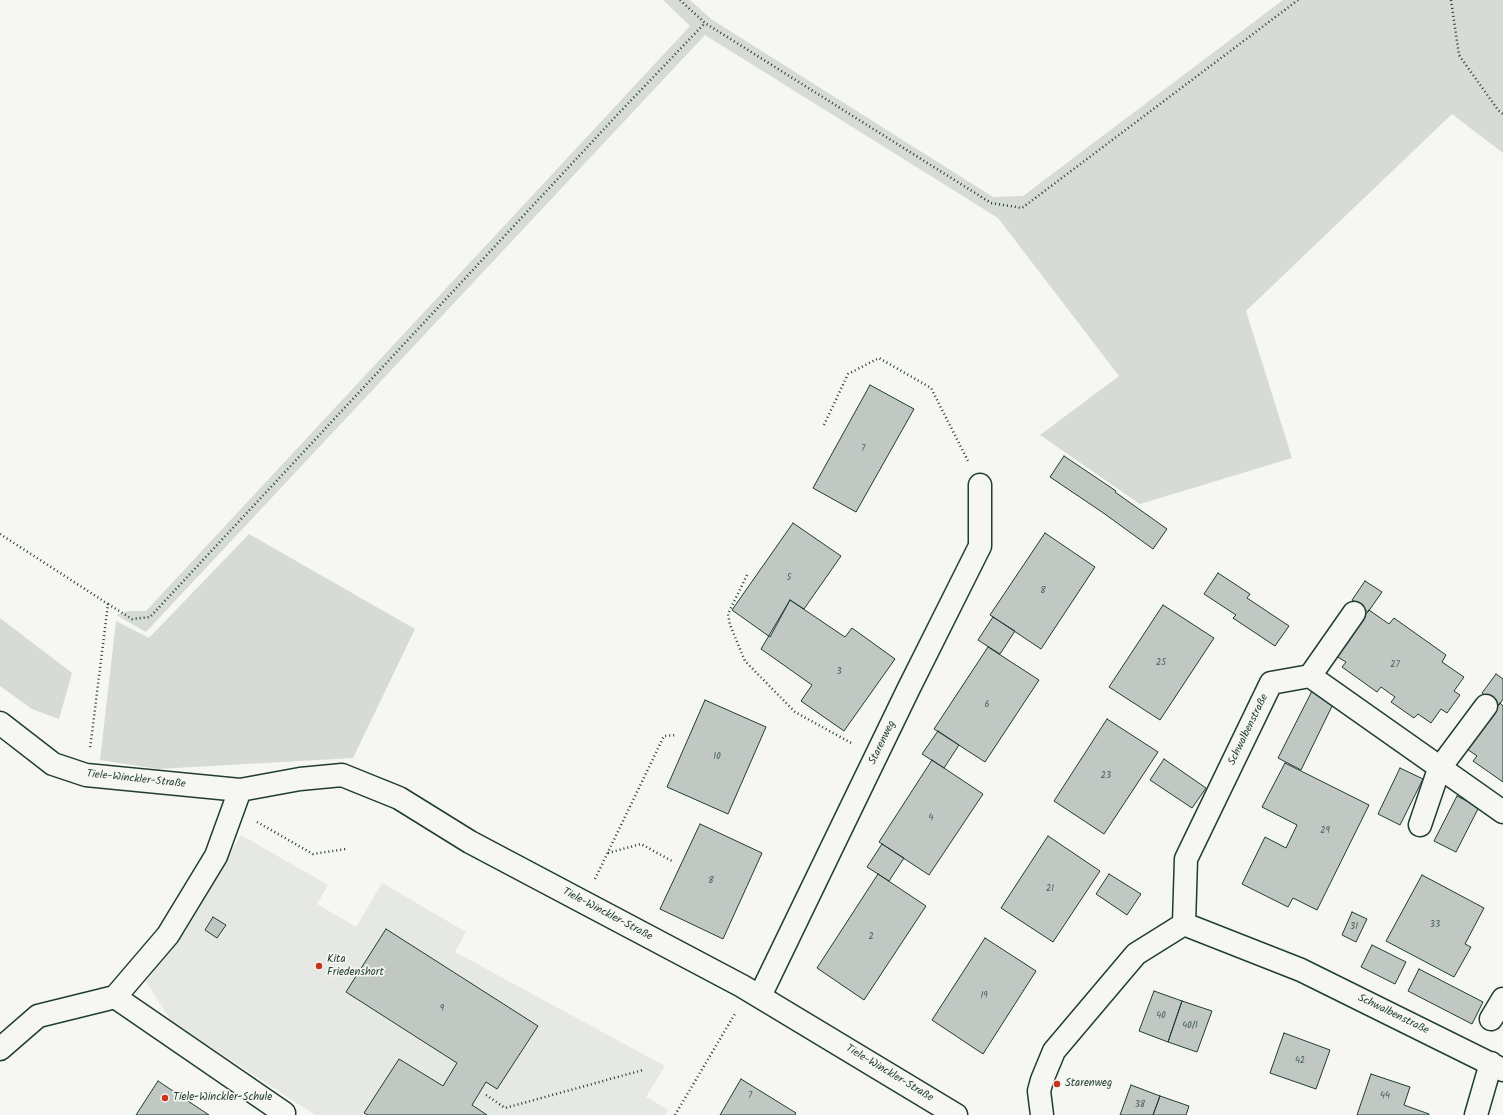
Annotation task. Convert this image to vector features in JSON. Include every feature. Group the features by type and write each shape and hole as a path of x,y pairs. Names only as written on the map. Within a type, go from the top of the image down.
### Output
{"street":[{"name":"Starenweg","path":"751,991 877,756 980,546 980,485"},
{"path":"1354,613 1310,676 1503,812"},
{"name":"Schwalbenstraße","path":"1310,676 1271,683 1186,859 1184,924 1301,970 1497,1066 1476,1115"},
{"path":"1420,826 1440,769 1486,706"},
{"name":"Tiele-Winckler-Straße","path":"0,723 53,764 86,775 237,799 300,779 342,775 399,798 470,842 751,991 956,1115"},
{"path":"0,1049 38,1016 116,998 168,935 216,856 237,799"},
{"path":"1042,1115 1039,1091 1054,1051 1136,954 1184,924"},
{"path":"116,998 284,1113 283,1115"},
{"path":"1491,1020 1503,999"}],"path":[{"path":"680,0 705,23 991,204 1022,208 1298,0"},
{"path":"1450,0 1459,55 1498,110 1503,114"},
{"path":"0,534 132,619 150,617 618,114 705,23"},
{"path":"824,425 848,374 879,358 931,388 980,485"},
{"path":"748,576 728,614 730,625 745,661 795,712 877,756"},
{"path":"86,775 108,604"},
{"path":"583,903 664,736 677,735"},
{"path":"237,799 313,854 346,849"},
{"path":"607,853 641,844 672,861"},
{"path":"675,1115 736,1013 751,991"},
{"path":"486,1095 505,1108 643,1070"}],"shaded area":[{"path":"663,0 690,0 711,19 993,197 1023,196 1283,0 1503,0 1503,153 1452,114 1246,311 1292,458 1140,504 1040,435 1119,376 998,218 705,35 146,632 116,615 128,611 146,611 690,26"},
{"path":"249,534 415,629 353,758 158,769 100,760 116,621 149,638"},
{"path":"0,618 72,673 59,719 32,709 0,686"},
{"name":"Kita Friedenshort","path":"241,835 328,885 317,904 356,927 382,883 466,932 455,952 665,1066 646,1097 668,1110 665,1115 315,1115 171,1021 146,981 185,932"}],"building":[{"path":"870,385 914,409 856,512 813,488"},
{"path":"1064,456 1116,491 1115,492 1167,529 1153,549 1050,477"},
{"path":"793,523 841,556 804,609 790,600 770,637 732,610"},
{"path":"1045,533 1095,567 1041,649 990,615"},
{"path":"1218,573 1250,594 1247,598 1289,626 1275,646 1233,618 1236,615 1204,594"},
{"path":"1365,581 1382,592 1368,612 1352,600"},
{"path":"790,600 845,637 852,628 895,659 844,731 801,701 812,685 761,649"},
{"path":"1163,605 1214,638 1160,720 1109,687"},
{"path":"1369,610 1389,624 1394,618 1446,655 1442,662 1464,677 1454,691 1460,695 1447,713 1441,709 1431,723 1418,714 1414,718 1391,702 1395,697 1381,687 1377,692 1342,667 1346,662 1336,656"},
{"path":"993,617 1015,631 1000,654 978,640"},
{"path":"988,647 1039,680 985,762 934,729"},
{"path":"1496,674 1503,679 1503,699 1499,705 1482,693"},
{"path":"1312,691 1334,702 1301,770 1278,758"},
{"path":"705,700 766,727 728,814 667,787"},
{"path":"1500,703 1503,706 1503,782 1473,761 1477,756 1467,749"},
{"path":"1107,719 1158,752 1104,834 1054,801"},
{"path":"938,731 959,745 944,768 922,754"},
{"path":"1164,759 1206,788 1192,808 1150,780"},
{"path":"932,760 983,794 929,875 879,842"},
{"path":"1285,763 1369,805 1317,910 1293,898 1288,907 1242,884 1265,837 1286,848 1297,825 1262,807"},
{"path":"1400,768 1423,779 1400,825 1378,814"},
{"path":"1457,796 1479,807 1456,852 1434,841"},
{"path":"700,824 762,853 723,939 660,909"},
{"path":"1048,836 1100,871 1053,942 1001,908"},
{"path":"882,844 904,858 889,881 867,867"},
{"path":"878,874 926,906 864,1000 817,968"},
{"path":"1109,874 1141,894 1127,915 1096,894"},
{"path":"1422,875 1484,908 1465,944 1471,947 1454,977 1386,941"},
{"path":"1352,912 1367,919 1356,942 1342,935"},
{"path":"213,917 226,925 217,938 205,930"},
{"path":"386,929 538,1026 497,1089 486,1082 472,1105 487,1115 368,1115 364,1113 399,1059 443,1086 457,1063 346,992"},
{"path":"985,938 1036,971 983,1054 932,1020"},
{"path":"1372,945 1406,962 1395,984 1361,967"},
{"path":"1419,969 1483,1002 1472,1024 1408,991"},
{"path":"1154,991 1182,1001 1168,1042 1139,1031"},
{"path":"1182,1001 1212,1011 1197,1052 1168,1042"},
{"path":"1284,1033 1330,1050 1316,1089 1270,1073"},
{"path":"1371,1074 1410,1087 1404,1105 1429,1115 1357,1115"},
{"path":"741,1079 796,1113 795,1115 720,1115"},
{"name":"Tiele-Winckler-Schule","path":"158,1081 209,1115 136,1115"},
{"path":"1131,1085 1160,1096 1153,1115 1120,1115"},
{"path":"1160,1096 1189,1106 1186,1115 1153,1115"}],"place":[{"name":"Kita Friedenshort","path":"319,966"},
{"name":"Starenweg","path":"1057,1084"},
{"name":"Tiele-Winckler-Schule","path":"165,1098"}]}
